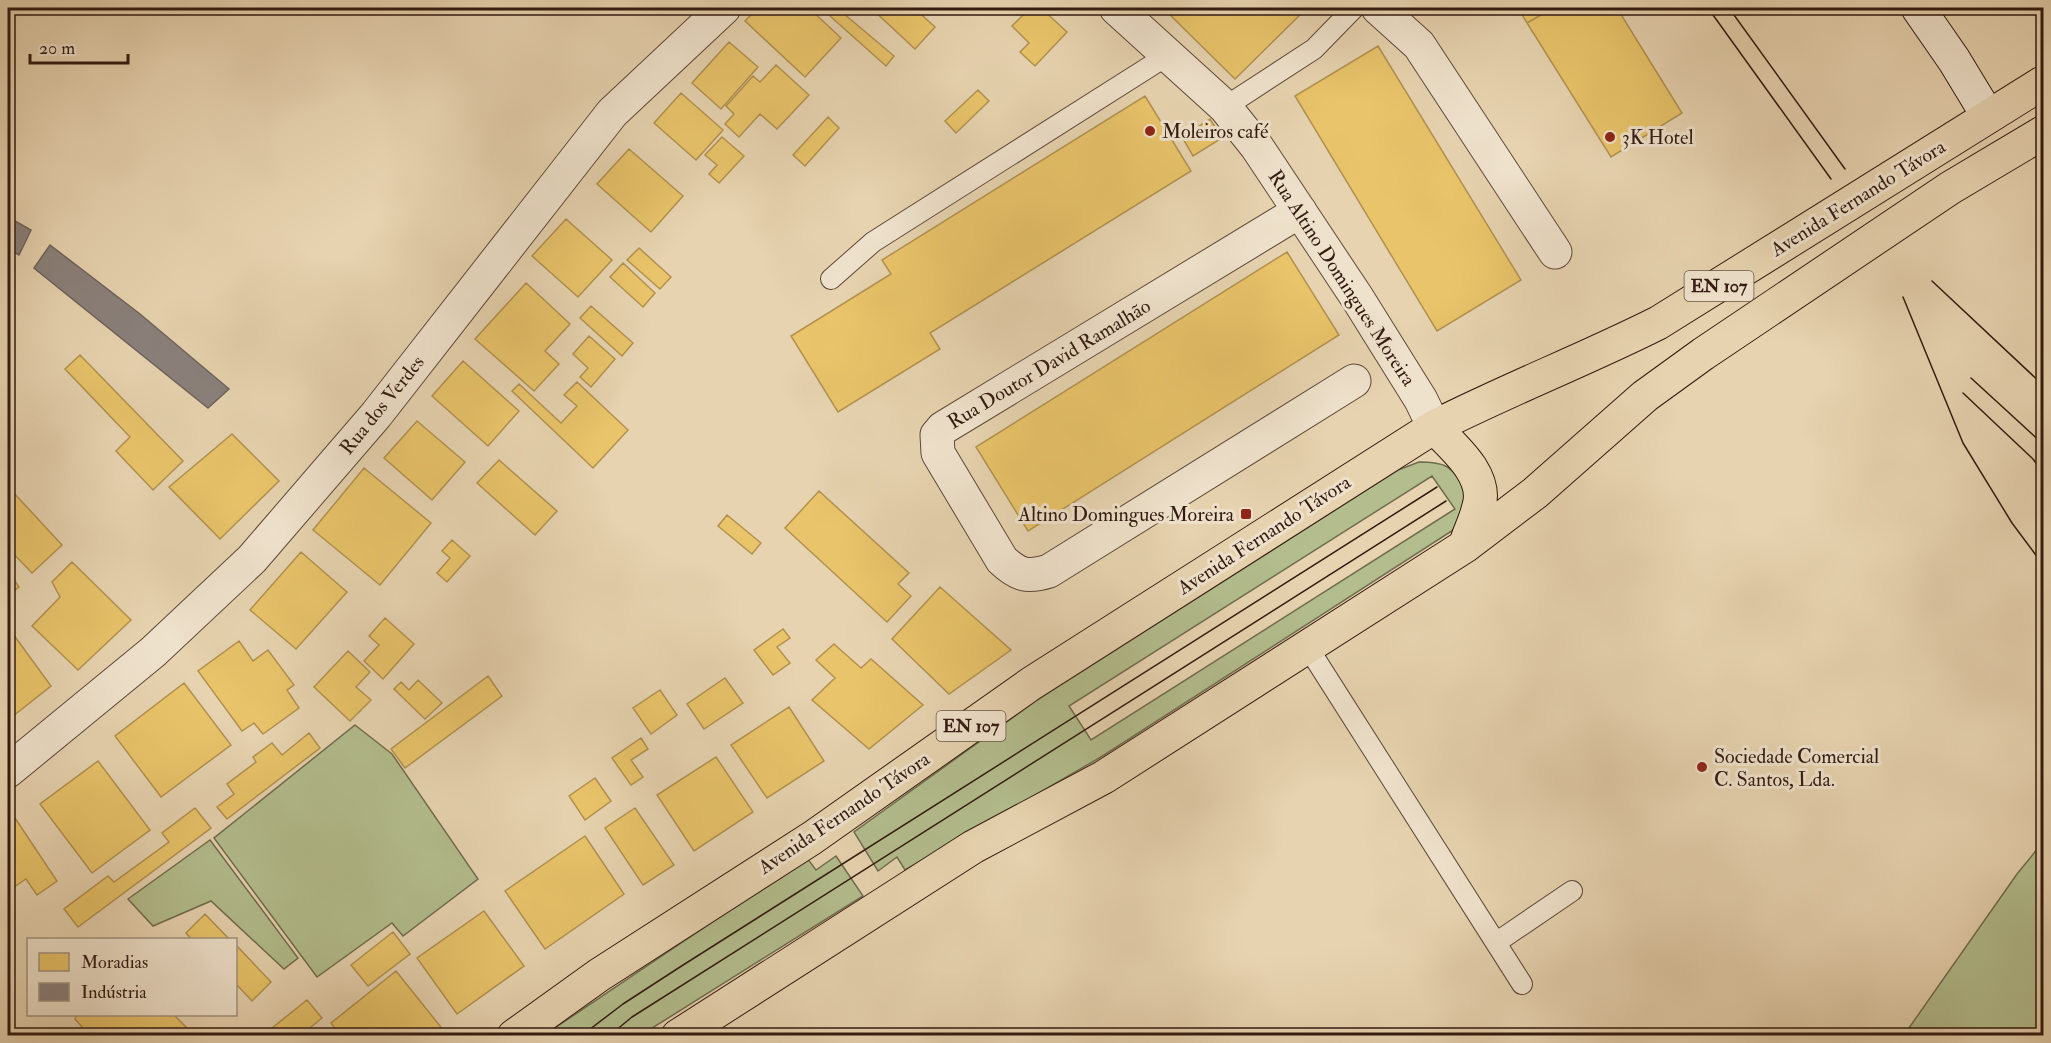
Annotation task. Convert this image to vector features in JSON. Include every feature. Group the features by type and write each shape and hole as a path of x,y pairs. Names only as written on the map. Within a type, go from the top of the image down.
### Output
{"main road":[{"name":"Avenida Fernando Távora","path":"513,1035 599,975 812,838 1032,683 1434,427 1658,323 2043,82"},
{"path":"1988,116 2011,152"},
{"name":"Avenida Fernando Távora","path":"678,1035 973,847 1104,777 1465,546 1535,493 1645,396 1950,188 2043,132"},
{"path":"1434,427 1459,452 1480,487 1480,504 1465,546"}],"street":[{"name":"Rua dos Verdes","path":"8,771 153,652 252,559 376,415 612,113 724,8"},
{"name":"Rua Altino Domingues Moreira","path":"1116,8 1225,107 1257,147 1358,299 1421,400 1434,427"},
{"path":"1378,8 1419,45 1555,252"},
{"path":"1918,8 1954,60 1988,116"},
{"name":"Rua Doutor David Ramalhão","path":"1300,211 944,428 937,435 938,453 1002,560 1015,573 1031,577 1049,572 1354,381"}],"lane":[{"path":"1225,107 1314,49 1354,8"},
{"path":"831,279 873,242 1168,55"},
{"path":"1307,646 1522,984"},
{"path":"1497,942 1572,891"}],"green space":[{"path":"1419,462 1442,464 1451,470 1466,488 1461,525 1101,757 905,870 897,857 878,871 854,832 1037,700 1398,470","holes":["1432,476 1455,509 1091,740 1069,706"]},
{"path":"355,725 392,754 478,879 403,936 392,923 317,977 214,838"},
{"path":"210,840 298,958 284,969 211,901 153,926 128,899"},
{"path":"2043,842 2043,1035 1904,1035 2017,874"},
{"path":"836,856 863,896 641,1035 543,1036 807,858 816,870"}],"building: Moradias":[{"path":"758,8 809,8 841,38 805,77 745,21"},
{"path":"837,8 894,56 886,66 830,16"},
{"path":"871,8 914,8 935,27 915,49"},
{"path":"1030,8 1041,8 1067,32 1035,66 1020,52 1029,43 1012,26"},
{"path":"1163,8 1307,8 1235,79"},
{"path":"1518,8 1553,8 1527,23"},
{"path":"1553,8 1617,8 1682,113 1611,157 1527,23"},
{"path":"729,42 758,67 721,109 692,83"},
{"path":"1378,46 1521,280 1437,331 1295,96"},
{"path":"776,65 809,95 777,129 760,114 739,137 725,124 734,114 726,106 753,76 760,82"},
{"path":"978,90 989,101 956,133 945,121"},
{"path":"681,93 723,130 696,160 654,123"},
{"path":"1145,96 1191,171 930,333 940,349 838,412 791,336 891,274 882,260"},
{"path":"828,117 839,128 805,166 793,155"},
{"path":"1210,119 1222,138 1193,156 1182,137"},
{"path":"722,137 744,156 719,183 709,174 717,165 705,155"},
{"path":"629,149 683,196 651,232 597,184"},
{"path":"566,219 612,260 578,297 532,256"},
{"path":"639,248 671,277 660,289 627,260"},
{"path":"1287,252 1339,335 1028,531 976,447"},
{"path":"623,263 655,293 643,307 610,277"},
{"path":"526,283 570,324 545,351 559,364 534,391 475,339"},
{"path":"591,306 633,343 622,356 580,318"},
{"path":"589,336 615,359 591,387 580,377 588,368 573,354"},
{"path":"80,355 183,461 153,490 116,451 130,437 65,369"},
{"path":"463,361 519,411 488,446 432,396"},
{"path":"577,382 628,430 593,468 512,391 519,384 561,423 577,406 564,395"},
{"path":"417,421 465,462 432,500 384,458"},
{"path":"232,434 279,481 220,539 169,487"},
{"path":"499,460 557,511 535,535 477,483"},
{"path":"364,468 431,523 380,585 313,530"},
{"path":"12,491 62,545 32,573 8,548 8,495"},
{"path":"819,491 909,573 898,584 911,596 887,622 785,528"},
{"path":"727,515 761,543 752,554 718,526"},
{"path":"452,540 470,556 447,582 437,573 450,558 442,551"},
{"path":"301,552 347,592 296,649 250,610"},
{"path":"72,562 131,620 78,670 32,626 60,597 52,582"},
{"path":"8,571 19,587 8,595"},
{"path":"940,587 1011,650 949,694 892,639"},
{"path":"385,618 414,644 383,679 364,661 379,645 369,636"},
{"path":"8,627 51,686 8,720"},
{"path":"783,629 790,638 777,647 790,663 773,675 754,650"},
{"path":"239,641 253,661 268,650 294,685 287,690 299,708 263,734 254,723 242,731 198,671"},
{"path":"834,644 861,668 871,659 923,705 869,749 812,700 835,678 816,660"},
{"path":"348,651 370,672 356,687 371,700 350,721 314,687"},
{"path":"488,676 502,696 405,768 391,749"},
{"path":"725,678 743,703 704,729 687,704"},
{"path":"418,680 442,703 425,719 394,689 401,682 409,690"},
{"path":"184,683 231,745 161,797 115,736"},
{"path":"660,690 677,715 651,734 633,708"},
{"path":"789,707 824,761 767,798 731,745"},
{"path":"309,733 320,748 227,819 217,807 234,794 227,784 256,762 253,757 272,743 282,755"},
{"path":"641,738 648,749 631,760 643,777 631,785 612,758"},
{"path":"716,757 753,812 694,851 657,795"},
{"path":"98,761 150,830 92,873 40,804"},
{"path":"595,778 611,801 585,820 569,796"},
{"path":"195,808 211,828 78,927 64,909 108,876 114,882 169,842 162,833"},
{"path":"635,808 674,865 643,885 605,828"},
{"path":"15,818 57,881 37,895 26,879 11,889 8,885 8,823"},
{"path":"585,836 624,894 545,949 505,891"},
{"path":"484,911 524,966 457,1014 417,958"},
{"path":"205,914 228,938 190,938 186,933"},
{"path":"393,932 410,954 368,986 351,965"},
{"path":"237,946 271,982 252,1001 237,985"},
{"path":"396,971 444,1031 438,1036 340,1036 331,1023"},
{"path":"307,1000 322,1018 300,1036 262,1036"},
{"path":"76,1016 175,1016 195,1036 90,1036 75,1019"}],"building: Indústria":[{"path":"8,217 31,230 19,255 8,249"},
{"path":"50,245 140,314 229,389 208,408 34,268"}],"tram line":[{"path":"1708,8 1831,179"},
{"path":"1729,8 1845,169"},
{"path":"1932,281 2044,386"},
{"path":"1903,297 1963,443 2012,523 2044,566"},
{"path":"1971,378 2044,445"},
{"path":"1963,393 2033,459 2044,474"},
{"path":"581,1036 623,1004 680,967 1437,487"},
{"path":"609,1036 632,1017 1446,501"}],"place":[{"name":"Moleiros café","path":"1150,131"},
{"name":"3K Hotel","path":"1610,137"},
{"name":"Altino Domingues Moreira","path":"1246,514"},
{"name":"Sociedade Comercial C. Santos, Lda.","path":"1702,767"}]}
